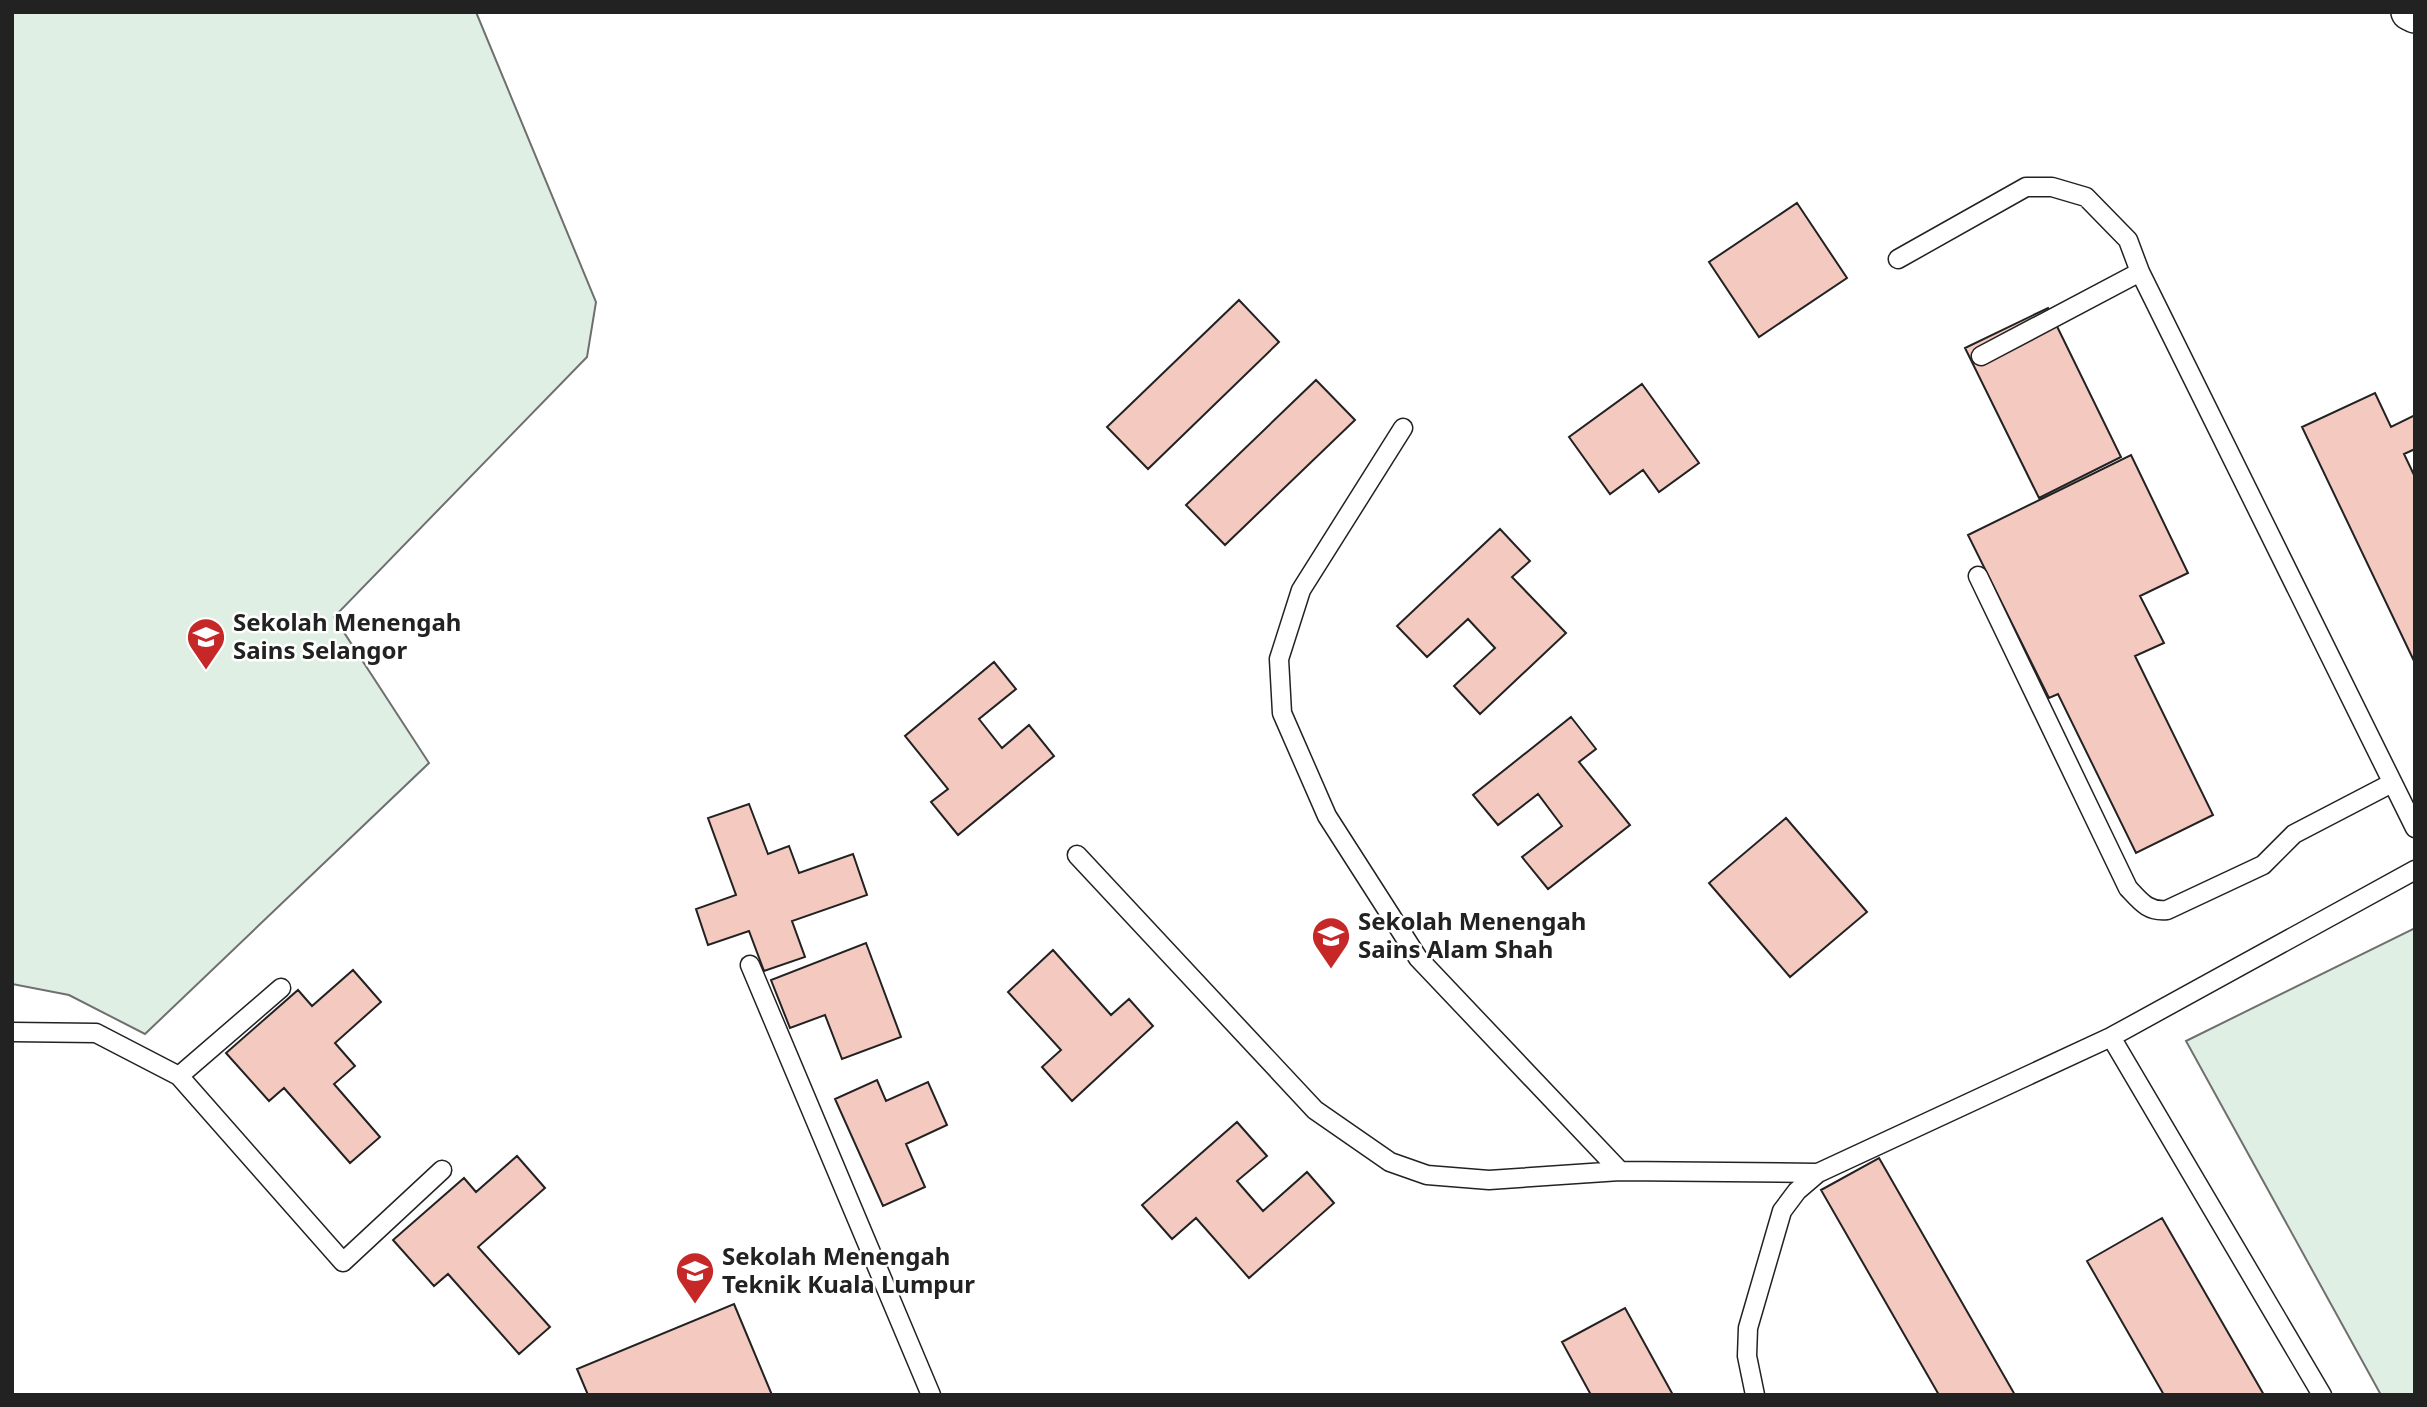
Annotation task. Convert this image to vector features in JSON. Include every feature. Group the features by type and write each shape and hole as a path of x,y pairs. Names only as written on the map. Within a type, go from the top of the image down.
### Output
{"street":[{"path":"2409,12 2415,15"}],"lane":[{"path":"1898,259 2026,187 2052,187 2087,197 2128,240 2140,272 2415,828"},
{"path":"1981,356 2140,272"},
{"path":"1403,428 1301,590 1279,659 1282,713 1327,816 1418,958 1620,1171"},
{"path":"1978,576 2128,888 2144,905 2155,911 2167,910 2263,865 2294,834 2392,783"},
{"path":"1077,855 1315,1110 1356,1141 1390,1162 1427,1175 1489,1181 1620,1171 1818,1173"},
{"path":"1755,1395 1747,1356 1748,1328 1782,1211 1797,1191 1818,1173 2111,1037 2415,870"},
{"path":"750,965 930,1395"},
{"path":"179,1076 281,988"},
{"path":"12,1032 96,1032 179,1076 343,1262 442,1170"},
{"path":"2111,1037 2322,1395"}],"green space":[{"path":"12,12 476,12 596,302 587,357 334,617 429,763 145,1034 69,995 12,984"},
{"path":"2415,928 2415,1395 2381,1395 2186,1041"}],"building":[{"path":"1797,203 1847,278 1759,337 1709,262"},
{"path":"1239,300 1279,342 1148,469 1107,427"},
{"path":"2048,308 2121,457 2039,498 1965,348"},
{"path":"1316,380 1355,420 1225,545 1186,505"},
{"path":"1642,384 1699,463 1659,492 1643,470 1610,494 1569,437"},
{"path":"2375,393 2391,427 2415,415 2415,449 2404,454 2415,477 2415,663 2302,427"},
{"path":"2131,455 2188,573 2140,596 2164,643 2135,656 2213,815 2136,853 2058,694 2049,698 1968,535"},
{"path":"1500,529 1530,561 1512,577 1566,633 1480,714 1454,686 1495,648 1468,619 1427,657 1397,626"},
{"path":"994,662 1016,689 979,719 1002,748 1029,725 1054,756 958,835 931,802 948,789 905,736"},
{"path":"1571,717 1596,749 1579,762 1630,825 1548,889 1522,857 1562,826 1538,794 1498,825 1473,795"},
{"path":"749,804 768,854 789,846 799,873 853,854 867,895 792,921 805,957 764,971 749,931 708,945 696,909 736,895 708,818"},
{"path":"1786,818 1867,912 1790,977 1709,883"},
{"path":"866,943 901,1037 842,1059 825,1015 790,1028 771,980"},
{"path":"1053,950 1111,1015 1129,999 1153,1026 1072,1101 1042,1067 1061,1050 1008,992"},
{"path":"353,970 381,1002 335,1043 355,1066 334,1084 380,1137 350,1163 284,1088 269,1101 226,1053 298,990 312,1006"},
{"path":"877,1080 886,1101 928,1082 947,1125 906,1144 925,1187 883,1206 835,1099"},
{"path":"1237,1122 1267,1156 1237,1181 1263,1211 1307,1172 1334,1203 1249,1278 1196,1218 1172,1239 1142,1205"},
{"path":"517,1156 545,1188 478,1247 550,1327 519,1354 448,1274 434,1286 393,1240 464,1178 476,1192"},
{"path":"1879,1158 2015,1395 1939,1395 1821,1190"},
{"path":"2162,1218 2264,1395 2164,1395 2087,1261"},
{"path":"734,1304 772,1395 588,1395 577,1369"},
{"path":"1625,1308 1673,1395 1591,1395 1562,1342"}],"place":[{"name":"Sekolah Menengah Sains Selangor","path":"206,671"},
{"name":"Sekolah Menengah Sains Alam Shah","path":"1331,970"},
{"name":"Sekolah Menengah Teknik Kuala Lumpur","path":"695,1305"}]}
